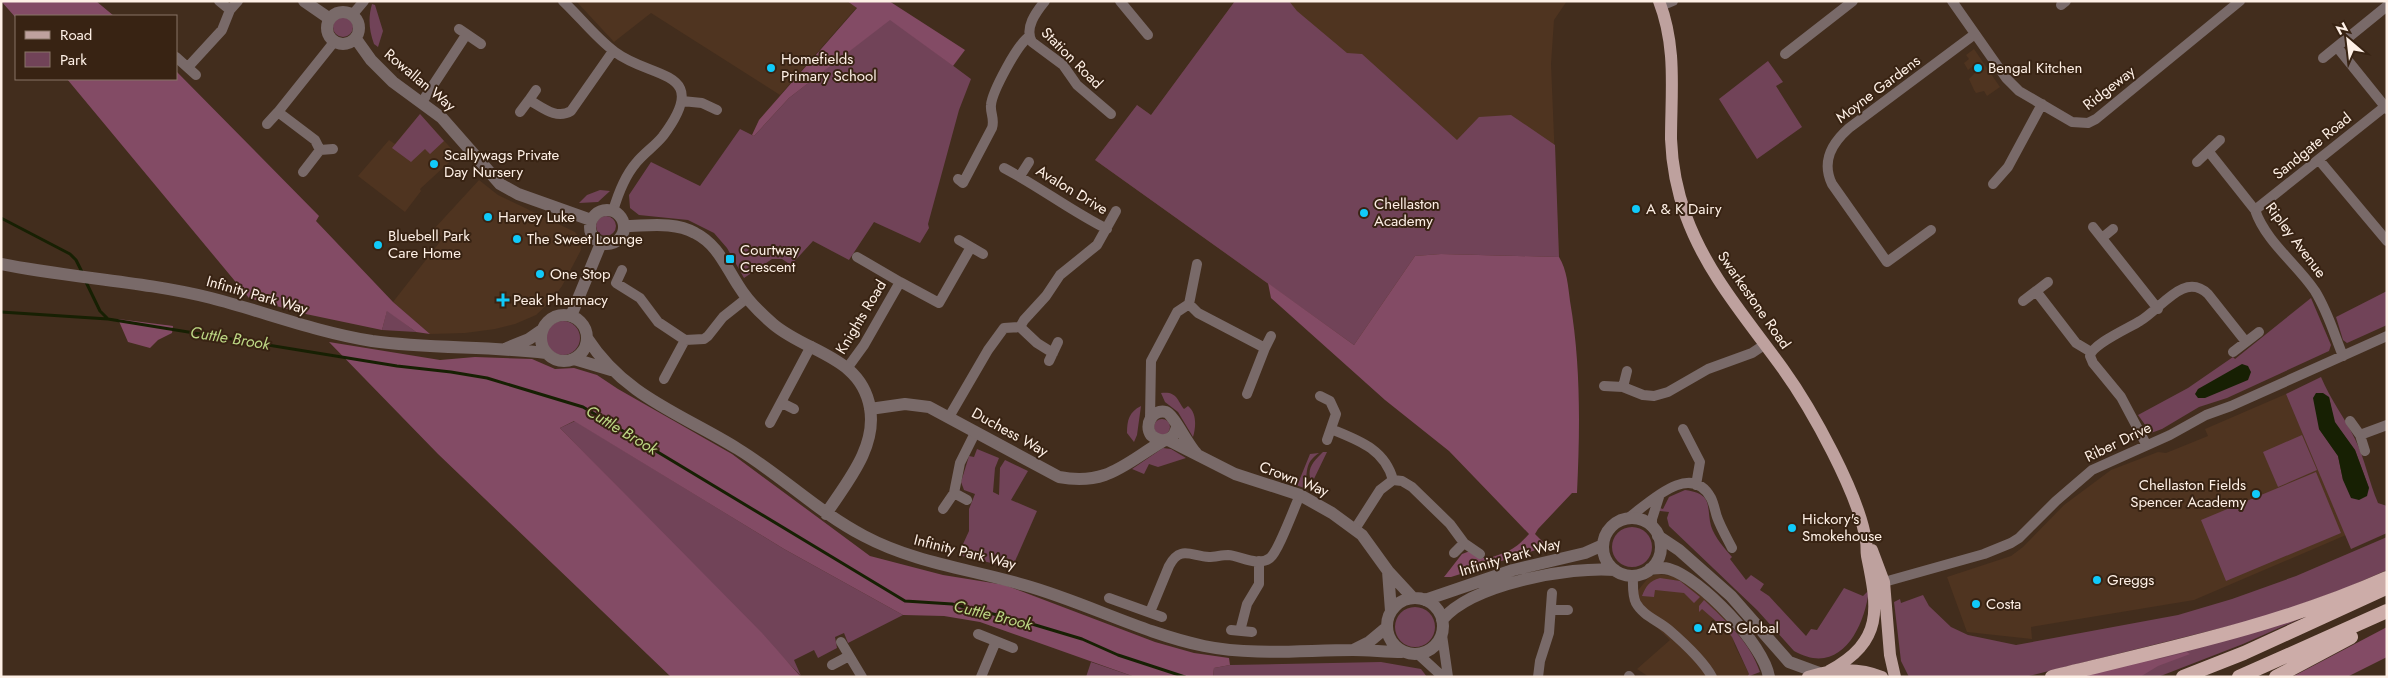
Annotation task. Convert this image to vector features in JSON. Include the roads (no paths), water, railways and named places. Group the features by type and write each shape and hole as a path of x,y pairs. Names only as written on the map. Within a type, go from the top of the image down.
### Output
{"highway":[{"path":"2052,677 2266,624 2319,607 2387,578"},
{"path":"2183,677 2387,588"},
{"path":"2239,677 2387,611"},
{"path":"2276,677 2387,617"}],"main road":[{"name":"Swarkestone Road","path":"1664,3 1672,60 1672,147 1679,196 1691,229 1711,269 1791,381 1813,417 1850,491 1867,542 1872,551 1890,655 1896,677"},
{"name":"Swarkestone Road","path":"1819,673 1852,657 1866,642 1874,621 1879,583"},
{"path":"1819,673 1855,670 1882,677"}],"street":[{"path":"219,1 230,10"},
{"path":"188,66 222,30 230,10 238,1"},
{"path":"304,1 330,19"},
{"path":"353,14 364,1"},
{"path":"563,1 590,31 613,51 636,64 670,77 679,87 682,101 676,117 666,132 636,162 626,178 613,211"},
{"name":"Station Road","path":"1045,1 1032,21 1028,31 1029,37 1032,42 1063,65 1077,85 1111,114"},
{"path":"1120,1 1148,35"},
{"path":"1791,53 1853,1"},
{"name":"Ridgeway","path":"1952,1 2014,86 2072,122 2088,122 2096,119 2240,1"},
{"path":"2323,58 2387,6"},
{"path":"340,12 353,14 361,31 356,39 343,45 334,42 326,30 330,19 340,12"},
{"path":"422,102 463,32 481,44"},
{"name":"Moyne Gardens","path":"1931,230 1887,262 1832,184 1828,169 1829,153 1836,140 1849,128 1975,34"},
{"path":"958,179 963,182 992,128 994,119 991,106 994,96 1019,45 1029,37"},
{"name":"Rowallan Way","path":"356,39 371,60 393,82 422,102 452,129 500,184 518,194 590,220"},
{"path":"267,124 334,42"},
{"path":"2337,47 2386,106"},
{"path":"529,100 553,114 565,114 575,106 613,51"},
{"path":"178,58 196,75"},
{"path":"520,112 536,90"},
{"path":"682,101 702,102 717,110"},
{"path":"1993,184 2008,167 2042,104"},
{"name":"Sandgate Road","path":"2255,210 2386,106"},
{"name":"Station Road","path":"1095,116 1102,107"},
{"path":"278,112 315,140 320,150"},
{"path":"2197,162 2220,140"},
{"path":"303,172 320,150 333,149"},
{"name":"Ripley Avenue","path":"2209,152 2255,210 2259,220 2270,236 2319,298 2327,311 2343,356"},
{"path":"2319,160 2387,242"},
{"name":"Avalon Drive","path":"1020,176 1030,162"},
{"name":"Avalon Drive","path":"1004,168 1020,176 1074,211 1108,229"},
{"path":"613,211 620,217 624,226 623,231 617,240 612,243 601,243 592,236 589,226 590,220 598,212 613,211"},
{"name":"Avalon Drive","path":"1020,327 1060,276 1092,251 1108,229 1116,211"},
{"path":"624,226 671,226 696,233 714,247 746,298 775,326 848,367 865,391 870,409 870,429 861,458 826,514"},
{"path":"2093,227 2158,309"},
{"path":"2102,238 2113,229"},
{"path":"959,240 982,254"},
{"path":"571,316 601,243"},
{"name":"Knights Road","path":"857,257 939,303 971,247"},
{"name":"Infinity Park Way","path":"1,264 154,286 211,299 310,327 370,340 432,347 504,349 546,353"},
{"path":"1197,264 1189,304 1198,313 1244,335 1265,348"},
{"path":"611,293 622,270"},
{"name":"Knights Road","path":"848,367 864,345 900,282"},
{"path":"2023,301 2048,282"},
{"path":"616,283 640,298 658,322 686,340 704,339 723,317 746,298"},
{"path":"2090,352 2158,309 2182,288 2190,285 2201,287 2246,342"},
{"path":"2036,291 2076,343 2090,352 2093,363 2120,397 2146,444"},
{"name":"Crown Way","path":"1189,304 1177,312 1155,352 1150,368 1149,433 1156,439 1197,455 1235,474 1300,496 1332,512 1355,529 1373,548 1388,570 1419,599"},
{"path":"571,316 582,324 587,338 584,350 574,359 558,361 546,353 540,342 542,330 554,317 571,316"},
{"path":"949,417 1000,332 1010,327 1020,327 1051,357 1058,342"},
{"name":"Infinity Park Way","path":"504,349 529,339 542,330"},
{"path":"2233,352 2260,332"},
{"path":"1247,394 1271,336"},
{"name":"Riber Drive","path":"1879,583 1984,554 2011,543 2019,538 2056,500 2092,470 2146,444 2170,435 2206,414 2232,406 2387,336"},
{"name":"Infinity Park Way","path":"587,338 611,370 650,400 722,439 759,462 826,514 893,550 930,562 1038,589 1205,646 1253,651 1353,650 1402,652"},
{"path":"664,379 686,340"},
{"path":"1604,386 1623,387 1643,395 1654,396 1668,392 1708,369 1752,353 1764,345"},
{"path":"770,423 811,346"},
{"name":"Infinity Park Way","path":"574,359 611,370"},
{"path":"1623,387 1627,371"},
{"name":"Crown Way","path":"1151,388 1158,405 1164,412 1173,416 1177,426 1197,455"},
{"path":"1320,396 1330,401 1336,414 1327,440"},
{"path":"782,403 794,408"},
{"name":"Duchess Way","path":"870,409 905,404 929,407 1059,477 1068,478 1091,479 1105,476 1165,441"},
{"path":"1150,419 1157,413 1164,412"},
{"path":"2350,421 2360,435 2364,451"},
{"path":"2360,435 2387,425"},
{"path":"1165,441 1174,435 1177,426"},
{"path":"1331,429 1372,447 1391,470 1393,480"},
{"path":"1683,429 1700,462 1696,485"},
{"path":"943,509 954,493 960,463 975,433"},
{"name":"Duchess Way","path":"1131,460 1149,433"},
{"path":"1355,529 1380,490 1393,480 1402,481 1412,487 1454,528 1464,543 1480,554"},
{"path":"1732,548 1710,497 1696,485 1689,483 1678,484 1627,519 1610,528 1603,545 1606,559 1615,570 1633,576 1650,569 1660,568 1678,572 1712,598 1732,618 1758,650 1766,664 1769,677"},
{"path":"954,493 967,500"},
{"path":"1150,612 1172,560 1180,554 1194,553 1208,557 1231,555 1259,562 1268,560 1276,550 1300,496"},
{"path":"1650,569 1660,554 1652,519 1659,497"},
{"path":"1627,519 1643,521 1679,550 1731,596 1790,662 1819,673"},
{"path":"1454,553 1464,543"},
{"name":"Infinity Park Way","path":"1419,599 1504,573 1585,553 1603,545"},
{"path":"1252,632 1235,631 1247,604 1259,584 1259,562"},
{"path":"1388,570 1391,611 1387,627 1390,640 1402,652 1419,655 1443,677"},
{"name":"Infinity Park Way","path":"1442,620 1461,603 1512,584 1580,570 1615,570"},
{"path":"1633,576 1634,595 1638,607 1654,621 1670,631 1707,669 1712,677"},
{"path":"1538,677 1540,661 1549,634 1552,593"},
{"path":"1109,598 1162,617"},
{"path":"1391,611 1401,602 1419,599 1435,607 1442,620 1442,635 1448,677"},
{"path":"1552,610 1568,610"},
{"name":"Infinity Park Way","path":"1353,650 1369,642 1387,627"},
{"path":"978,634 1014,648"},
{"path":"1419,655 1431,650 1442,635"},
{"path":"981,677 996,641"},
{"path":"841,642 862,677"},
{"path":"832,666 849,656"}],"waterway":[{"name":"Cuttle Brook","path":"1,218 70,254 76,260 83,274"},
{"name":"Cuttle Brook","path":"85,280 100,311 108,319 397,366 487,378 583,407 905,601 952,604 1022,621 1082,639 1118,655 1185,677"},
{"path":"1,312 108,319"}],"place":[{"name":"Homefields Primary School","path":"771,68"},
{"name":"Bengal Kitchen","path":"1978,68"},
{"name":"Scallywags Private Day Nursery","path":"434,164"},
{"name":"A & K Dairy","path":"1636,209"},
{"name":"Chellaston Academy","path":"1364,213"},
{"name":"Harvey Luke","path":"488,217"},
{"name":"The Sweet Lounge","path":"517,239"},
{"name":"Bluebell Park Care Home","path":"378,245"},
{"name":"Courtway Crescent","path":"730,259"},
{"name":"One Stop","path":"540,274"},
{"name":"Peak Pharmacy","path":"503,300"},
{"name":"Chellaston Fields Spencer Academy","path":"2256,494"},
{"name":"Hickory's Smokehouse","path":"1792,528"},
{"name":"Greggs","path":"2097,580"},
{"name":"Costa","path":"1976,604"},
{"name":"ATS Global","path":"1698,628"}]}
